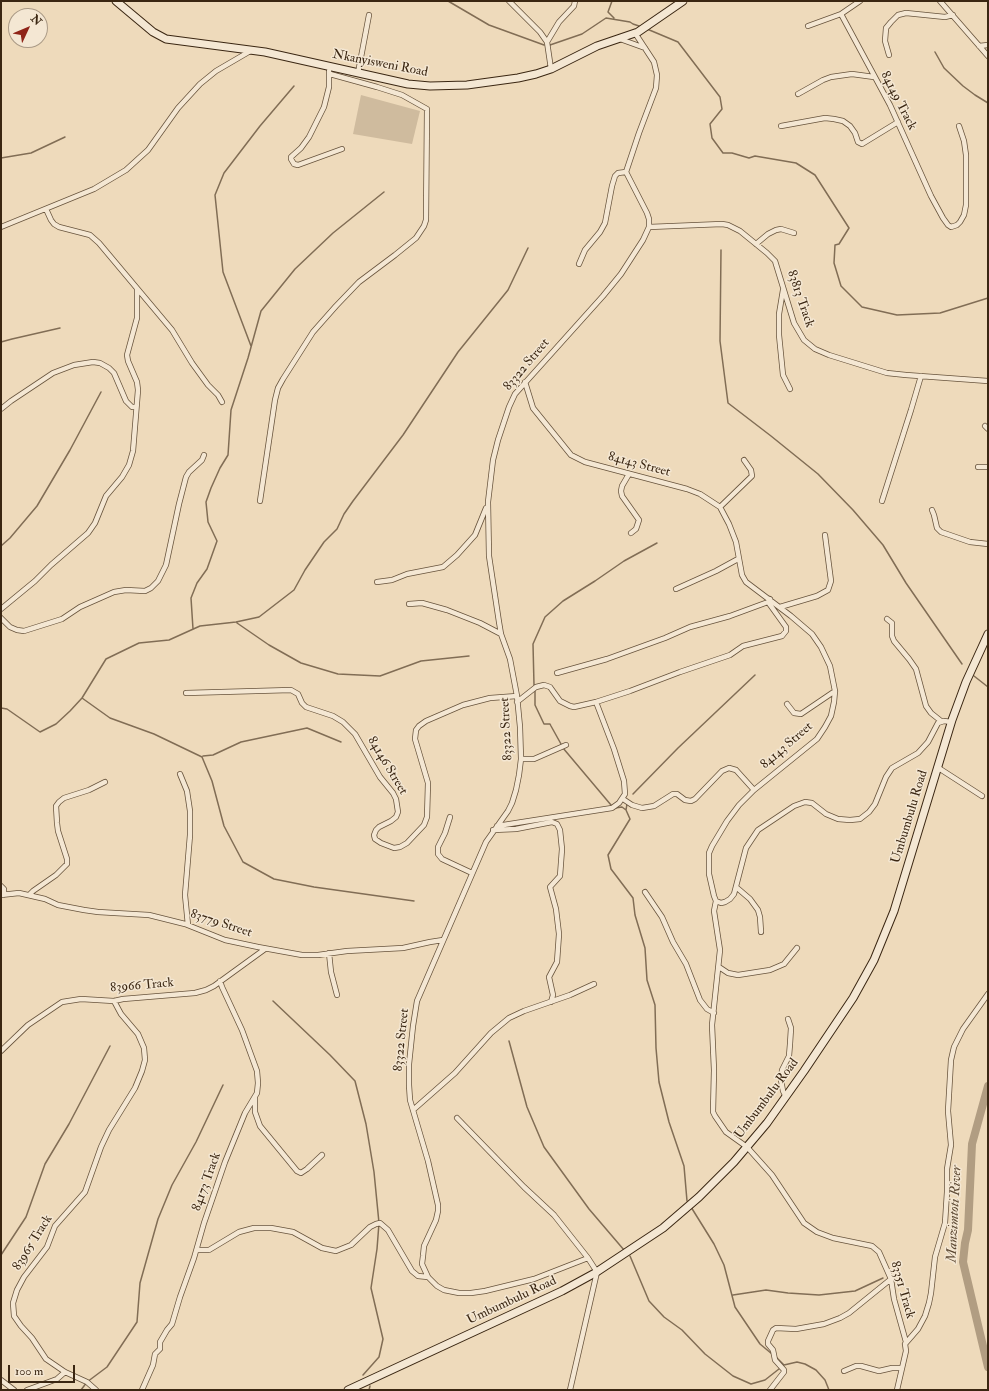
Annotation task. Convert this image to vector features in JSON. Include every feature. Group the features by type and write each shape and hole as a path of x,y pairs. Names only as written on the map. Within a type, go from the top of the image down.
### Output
{"main road":[{"name":"Nkanyisweni Road","path":"116,1 153,32 163,38 265,52 329,70 358,73 417,86 446,86 518,78 551,69 597,46 635,33 683,1"},
{"name":"Umbumbulu Road","path":"348,1390 562,1291 597,1272 663,1228 699,1196 734,1162 747,1147 786,1097 853,998 874,960 894,911 951,722 966,682 988,634"}],"street":[{"path":"508,1 540,32 547,42 551,69"},
{"path":"547,42 560,22 574,6 575,1"},
{"path":"808,26 841,14 860,1"},
{"path":"940,1 988,56"},
{"path":"889,55 885,35 888,25 898,15 906,13 945,18 953,15"},
{"name":"84149 Track","path":"841,14 898,122 931,196 943,218 951,227 960,222 964,215 966,205 966,155 964,141 959,126"},
{"path":"358,73 369,15"},
{"path":"635,33 654,62 657,83 626,172 647,213 649,227"},
{"path":"620,39 645,48"},
{"path":"979,46 988,45"},
{"path":"1,227 94,189 126,170 148,150 178,108 200,84 216,71 252,50"},
{"path":"260,501 276,395 289,368 313,332 336,306 359,282 416,238 426,220 427,109 402,95 329,70 329,87 324,107 309,137 301,148 291,157 291,159 294,164 298,165 342,149"},
{"path":"798,94 831,76 852,74 874,76"},
{"path":"781,126 825,118 834,119 842,121 850,126 855,133 858,142 862,144 898,122"},
{"path":"579,264 585,250 600,232 605,223 615,176 618,173 626,172"},
{"path":"46,209 51,220 59,227 94,237 172,330 192,363 222,402"},
{"name":"83813 Track","path":"649,227 722,224 728,225 740,231 775,261 798,331 809,345 829,354 875,369 896,374 988,381"},
{"name":"83322 Street","path":"428,1277 422,1264 424,1246 436,1220 438,1205 428,1161 413,1110 409,1085 409,1064 415,1010 417,1001 486,842 512,804 521,759 517,696 510,659 501,634 488,556 488,502 493,460 512,399 525,382 617,280 639,246 649,227"},
{"path":"756,244 768,234 776,230 781,229 794,233"},
{"path":"1,609 35,582 51,565 91,530 106,496 122,477 129,465 133,451 138,387 127,355 137,318 137,288"},
{"path":"783,289 779,314 779,335 783,375 790,388"},
{"path":"1,409 53,373 74,365 94,362 100,363 114,373 126,402 132,407 136,407"},
{"path":"882,501 921,376"},
{"name":"84143 Street","path":"525,382 533,408 571,455 585,462 687,489 700,494 720,507 736,542 738,559 742,575 746,582 769,601 780,607 812,634 821,647 830,666 835,691 831,716 825,728 816,740 754,790 739,805 715,839 709,853 709,874 716,901 714,911 720,950 714,1013"},
{"path":"1,618 10,627 17,630 30,630 62,619 80,607 114,592 126,590 145,591 154,586 166,565 186,477 202,460 204,455"},
{"path":"720,507 752,476 751,470 744,460"},
{"path":"978,467 988,467"},
{"path":"629,474 622,486 621,491 622,496 639,520 636,529 631,533"},
{"path":"377,582 392,580 407,574 443,567 457,555 475,535 488,502"},
{"path":"932,510 937,528 941,532 970,542 988,544"},
{"path":"780,607 817,596 828,590 831,581 825,535"},
{"path":"676,589 716,571 738,559"},
{"path":"517,702 536,687 544,685 550,686 560,701 570,706 574,707 596,702 730,655 743,646 782,636 786,631 786,627 769,601 730,616 690,627 665,638 607,659 557,673"},
{"path":"409,604 422,603 436,606 468,618 501,634"},
{"path":"888,619 892,624 892,636 894,641 916,669 926,706 941,722"},
{"name":"84146 Street","path":"186,693 291,690 298,694 302,703 306,707 334,716 343,722 355,734 374,767 396,799 398,812 396,817 379,827 374,835 375,839 381,843 394,848 400,847 406,843 424,825 427,817 428,782 415,739 416,730 419,726 426,721 464,705 490,698 517,696"},
{"path":"787,704 794,713 801,714 835,691"},
{"path":"495,828 612,808 620,804 625,794 624,782 614,749 596,702"},
{"path":"716,901 721,903 730,899 736,887 746,848 758,830 794,806 805,802 812,803 826,814 838,819 860,819 875,804 886,777 892,768 921,750 928,742 937,725 941,722 951,722"},
{"path":"521,759 534,759 566,745"},
{"path":"937,767 982,796"},
{"path":"623,799 632,805 642,808 654,806 673,794 677,794 685,800 691,801 695,799 722,771 729,768 736,770 754,790"},
{"path":"180,774 187,791 190,811 190,835 185,895 188,925"},
{"path":"29,895 32,891 56,876 67,864 57,823 56,806 58,802 64,798 89,790 105,782"},
{"path":"450,817 445,833 438,847 438,854 442,859 472,873"},
{"path":"495,828 516,829 552,822 557,824 560,830 562,849 560,876 550,887 556,909 558,934 557,962 548,977 553,995 551,1002"},
{"path":"1,886 4,890 2,895"},
{"path":"736,887 750,899 758,910 761,932"},
{"path":"645,892 662,917 673,942 686,964 700,1000 707,1009 714,1013"},
{"name":"83779 Street","path":"2,895 19,893 45,899 58,905 78,909 98,912 149,915 188,925 225,940 302,955 355,950 403,948 443,940"},
{"path":"719,967 728,973 738,975 770,970 784,964 797,948"},
{"name":"83966 Track","path":"1,1051 28,1025 62,1002 81,999 114,1001 123,998 195,993 214,986 265,949"},
{"path":"329,953 331,972 337,995"},
{"name":"84173 Track","path":"142,1390 153,1365 155,1354 160,1349 160,1342 172,1324 225,1162 245,1113 255,1097 258,1083 257,1071 242,1030 220,981"},
{"path":"413,1110 455,1073 491,1033 509,1018 524,1011 570,996 594,984"},
{"path":"905,1344 918,1329 925,1316 931,1293 935,1257 945,1223 947,1169 951,1145 948,1111 950,1060 954,1047 963,1029 988,994"},
{"name":"83965 Track","path":"96,1390 87,1382 65,1372 46,1359 32,1338 14,1316 13,1303 17,1290 24,1277 47,1247 55,1226 85,1192 109,1130 135,1088 142,1071 145,1060 144,1048 138,1034 121,1014 114,1001"},
{"name":"83351 Track","path":"714,1013 712,1025 714,1076 713,1112 726,1132 747,1147 772,1174 804,1223 817,1232 833,1238 872,1246 879,1252 891,1279 894,1298 906,1342 906,1350 896,1390"},
{"path":"786,1097 781,1080 782,1070 789,1056 792,1028 788,1018"},
{"path":"255,1097 255,1112 260,1126 297,1171 300,1172 307,1170 322,1155"},
{"path":"457,1118 524,1187 554,1215 588,1258 597,1272 570,1390"},
{"path":"197,1250 209,1250 239,1232 254,1228 271,1228 293,1232 322,1248 336,1251 351,1245 370,1227 380,1223 388,1230 412,1272 418,1276 428,1277 437,1286 455,1293 485,1291 534,1279 588,1258"},
{"path":"770,1390 784,1372 775,1360 773,1350 768,1344 773,1330 776,1328 796,1329 824,1324 840,1318 849,1314 891,1279"},
{"path":"844,1371 856,1366 862,1366 879,1371 892,1368 902,1368"},
{"path":"27,1390 37,1388 57,1379 65,1372"},
{"path":"1,1380 14,1390"}],"shaded area":[{"path":"361,95 420,111 412,144 353,134"}],"waterway":[{"path":"448,1 489,25 544,45"},
{"path":"612,1 608,12 614,18"},
{"path":"550,45 582,34 606,18 630,22 639,26"},
{"path":"647,29 678,42 720,97 722,109 710,124 712,138 723,153 732,153 749,158 755,156 796,163 815,175 849,228 839,244 835,245 834,263 841,286 862,307 897,315 940,313 988,298"},
{"path":"935,52 944,68 963,86 988,103"},
{"path":"251,346 223,272 215,195 224,173 260,126 294,86"},
{"path":"1,158 31,153 65,137"},
{"path":"193,629 191,598 197,583 207,569 217,541 208,522 206,502 220,468 228,455 231,410 261,311 295,269 333,233 384,192"},
{"path":"1,708 7,709 40,732 56,724 82,698 106,659 139,643 169,640 200,626 236,622 259,617 294,590 305,570 324,542 337,529 344,514 403,435 458,352 508,290 528,248"},
{"path":"721,250 720,341 728,403 818,474 853,510 883,545 906,583 962,664"},
{"path":"1,342 60,328"},
{"path":"1,546 10,538 37,506 70,450 101,392"},
{"path":"534,685 533,644 545,617 563,601 624,561 657,543"},
{"path":"237,623 269,645 301,663 338,674 380,676 421,661 469,656"},
{"path":"633,794 678,748 755,675"},
{"path":"974,676 988,687"},
{"path":"535,690 535,705 544,724 550,724 561,744"},
{"path":"82,698 110,718 154,734 202,757 212,781 224,826 243,862 274,879 314,887 414,901"},
{"path":"203,756 213,755 241,742 307,728 341,742"},
{"path":"563,748 611,805"},
{"path":"626,810 627,804"},
{"path":"615,808 622,807 626,810 630,819 608,855 611,869 633,898 635,915 645,948 647,980 655,1005 656,1048 659,1082 669,1122 684,1166 687,1201"},
{"path":"273,1001 355,1081 366,1124 374,1172 379,1223 371,1288 383,1339 379,1357 363,1375"},
{"path":"509,1041 527,1107 544,1147 589,1209 624,1250"},
{"path":"1,1255 26,1217 45,1164 69,1124 110,1046"},
{"path":"81,1390 87,1382 107,1367 137,1322 140,1283 158,1219 172,1185 196,1142 223,1085"},
{"name":"Manzimtoti River","path":"988,1086 972,1144 968,1230 963,1262 988,1367"},
{"path":"691,1207 714,1244 724,1265 735,1307 760,1344 772,1354"},
{"path":"630,1256 649,1301 664,1317 682,1330 705,1354 733,1376 751,1384 765,1380 784,1365"},
{"path":"733,1295 766,1290 819,1295 855,1291 883,1278"},
{"path":"776,1357 784,1365 797,1362 805,1364 816,1370 825,1380 829,1390"},
{"path":"369,1390 370,1386"}]}
